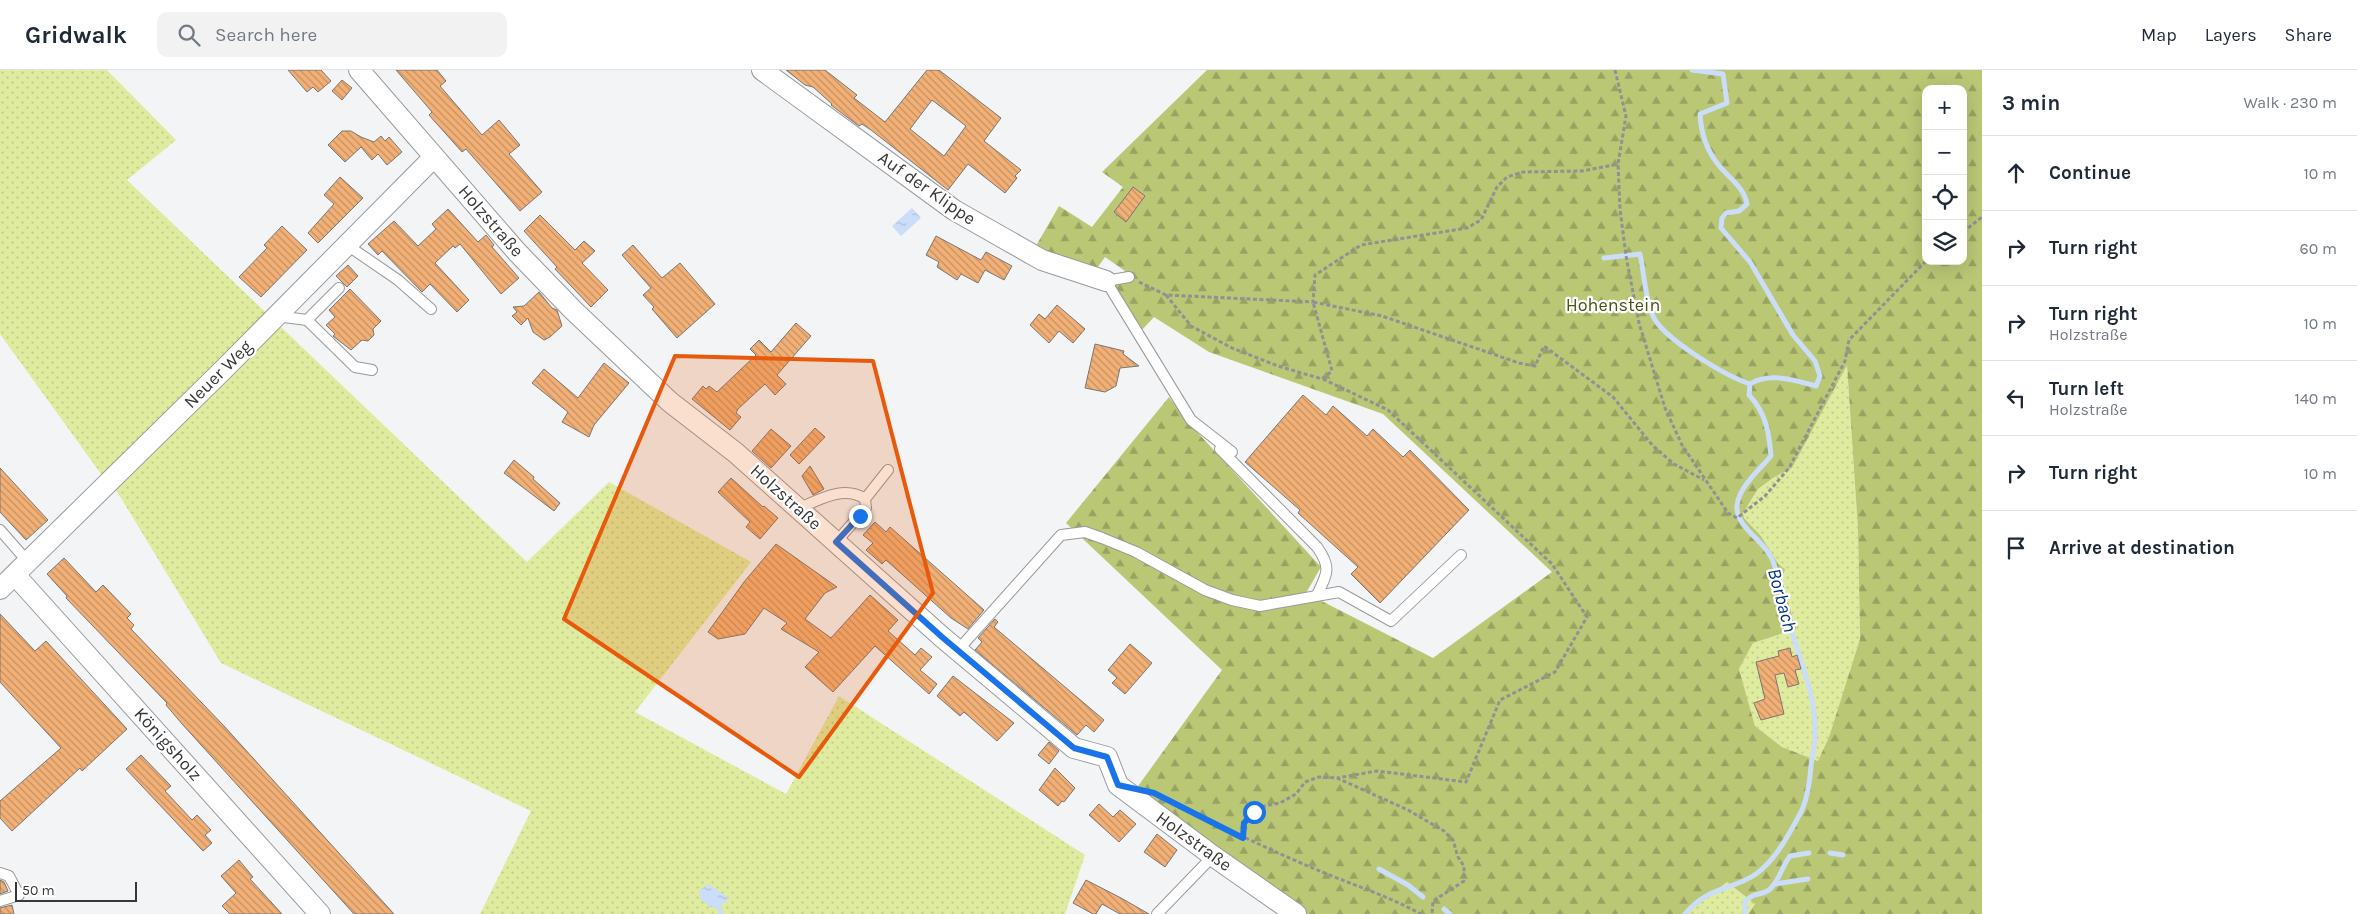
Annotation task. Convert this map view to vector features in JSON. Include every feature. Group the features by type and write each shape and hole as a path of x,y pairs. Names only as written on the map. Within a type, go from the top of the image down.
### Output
{"street":[{"name":"Holzstraße","path":"359,70 517,252 572,310 670,402 736,453 958,650 1074,748 1107,757 1118,785 1213,856 1296,914"},
{"name":"Auf der Klippe","path":"762,70 954,210 1042,260 1106,281"},
{"name":"Neuer Weg","path":"0,589 280,313 434,156"},
{"name":"Königsholz","path":"21,568 320,914"}],"lane":[{"path":"348,245 398,280 431,310"},
{"path":"1130,277 1106,281 1191,420 1318,547 1326,559 1328,572 1317,595"},
{"path":"307,320 340,288"},
{"path":"280,313 284,317 307,320 355,367 372,370"},
{"path":"1191,420 1232,452"},
{"path":"836,542 866,508 865,499 888,470"},
{"path":"800,508 835,494 851,493 865,499"},
{"path":"0,530 21,568"},
{"path":"958,650 1061,535 1085,532 1102,538 1136,552 1205,590 1232,600 1260,606 1338,592 1390,621 1462,556"},
{"path":"1157,914 1213,856"},
{"path":"0,873 9,876 19,895 0,901"}],"path":[{"path":"1615,70 1626,116 1618,164 1626,256 1639,323 1665,408 1682,445 1696,463 1704,480"},
{"path":"1322,379 1332,371 1313,302 1315,275 1361,245 1467,228 1481,220 1497,187 1507,177 1523,172 1582,171 1618,164"},
{"path":"1967,229 1982,217"},
{"path":"1130,277 1166,295 1313,302 1382,316 1519,363 1536,366 1544,346 1613,397 1653,446 1674,464 1712,486 1728,513 1737,518 1765,496 1789,468 1845,361 1849,340 1922,265"},
{"path":"1166,295 1191,326 1224,344 1278,366 1322,379 1388,410 1552,564 1587,617 1555,672 1500,700 1466,782 1377,771 1337,778 1319,777 1305,782 1296,794 1280,803 1264,806 1254,812 1244,823 1243,838"},
{"path":"1337,778 1408,810 1444,831 1453,840 1458,857 1464,866 1464,881 1433,900 1432,914"},
{"path":"1170,801 1243,838 1390,898 1421,914"}],"highlighted area":[{"path":"675,356 873,361 933,593 799,777 564,619"}],"green space":[{"path":"0,70 107,70 176,140 127,180 527,562 609,482 751,562 635,712 786,794 839,696 1085,855 1065,914 480,914 531,811 221,663 118,493 104,478 0,334"},
{"name":"Hohenstein","path":"1207,70 1982,70 1982,914 1748,914 1755,904 1727,882 1686,914 1301,914 1128,800 1222,670 1066,523 1169,397 1188,422 1321,567 1306,593 1433,658 1552,572 1383,414 1209,352 1154,317 1141,331 1115,286 1125,271 1105,257 1095,271 1033,251 1059,206 1092,227 1123,187 1102,172","holes":["1847,365 1858,529 1860,639 1829,737 1818,761 1782,747 1755,726 1739,669 1753,643 1796,629 1782,579 1785,569 1779,565 1761,536 1744,518 1743,513 1758,489 1792,468"]},
{"path":"1847,364 1858,529 1860,639 1829,737 1818,761 1782,747 1755,726 1739,669 1753,643 1796,629 1779,565 1761,536 1744,518 1743,513 1758,489 1792,468"},
{"path":"1727,882 1755,904 1748,914 1686,914"}],"water":[{"path":"912,208 921,218 901,236 892,226"},
{"path":"708,884 729,898 719,908 710,907 700,898 699,891"}],"building":[{"path":"288,70 321,70 331,81 318,92 313,87 307,92"},
{"path":"396,70 437,70 446,81 440,86 482,135 499,120 520,145 509,154 542,192 520,211 466,149 462,152 429,115 432,112"},
{"path":"786,70 825,70 857,95 854,98 885,122 927,70 939,70 1001,118 984,141 1021,170 1005,193 968,164 948,190 871,130 862,124 859,126 831,105 813,87 805,85","holes":["932,100 966,126 944,156 910,129"]},
{"path":"342,80 352,88 342,100 332,91"},
{"path":"342,131 351,131 374,142 381,136 385,141 389,137 402,152 387,165 378,154 372,160 361,147 345,162 328,145"},
{"path":"340,177 363,198 318,243 308,233 334,204 324,195"},
{"path":"1133,187 1145,196 1126,222 1114,212"},
{"path":"448,209 478,242 486,235 494,245 492,247 519,278 501,294 460,244 455,248 453,246 435,263 469,300 457,312 430,284 422,292 382,251 378,255 368,244 394,221 418,246 436,229 432,224"},
{"path":"540,215 575,250 584,241 595,251 582,263 608,290 591,307 555,269 557,267 524,231"},
{"path":"282,226 307,250 261,297 239,277 267,248 264,245"},
{"path":"936,236 981,260 986,252 1012,266 1004,280 985,270 978,283 961,274 957,280 937,267 939,262 926,255"},
{"path":"633,245 662,278 680,263 715,304 677,338 652,309 654,307 643,295 651,288 622,255"},
{"path":"348,265 358,276 347,287 336,276"},
{"path":"350,289 381,321 373,329 374,335 368,341 362,340 351,350 333,336 335,334 326,325 335,317 329,310"},
{"path":"539,292 552,308 557,310 562,326 544,340 533,332 528,318 521,325 512,316 517,312 513,307 524,306"},
{"path":"1057,305 1085,329 1073,343 1059,331 1049,343 1030,325 1039,314 1045,319"},
{"path":"796,323 811,336 777,375 786,384 775,395 765,384 738,409 736,413 741,417 730,430 692,399 703,386 706,389 709,386 717,392 756,355 750,349 759,340 771,352"},
{"path":"1095,344 1124,351 1123,354 1139,366 1120,368 1116,386 1105,392 1085,388"},
{"path":"604,363 629,383 594,425 589,437 562,422 568,412 532,383 544,369 578,398"},
{"path":"1303,395 1326,415 1333,406 1367,436 1373,429 1403,457 1410,450 1469,510 1380,603 1351,574 1358,567 1298,513 1300,510 1245,462"},
{"path":"815,428 825,437 799,464 790,455"},
{"path":"771,429 791,446 771,468 752,451"},
{"path":"514,460 560,503 554,511 504,473"},
{"path":"810,466 824,489 813,495 802,476"},
{"path":"0,468 48,520 26,540 0,512"},
{"path":"731,478 778,518 760,539 746,527 750,522 718,492"},
{"path":"875,522 886,532 890,527 984,610 968,629 951,618 886,560 882,564 866,550 873,543 863,535"},
{"path":"776,544 837,587 825,593 805,619 831,638 870,595 898,620 888,631 915,655 921,648 932,657 920,670 937,684 929,694 875,646 833,692 805,667 819,652 781,629 787,623 764,608 745,634 718,639 708,632 744,582"},
{"path":"64,558 96,592 103,585 131,614 127,618 134,625 131,629 224,726 394,914 354,914 183,725 166,705 167,703 66,598 67,596 47,574"},
{"path":"0,614 35,651 46,641 127,729 82,771 80,768 12,831 0,818 0,801 61,748 0,682"},
{"path":"995,619 998,622 994,627 1104,720 1094,732 1086,725 1077,735 975,650 982,642 978,638"},
{"path":"1130,644 1152,663 1125,694 1112,683 1117,678 1108,670"},
{"path":"1790,648 1792,657 1797,655 1801,669 1795,670 1799,684 1788,687 1784,673 1775,675 1784,714 1761,720 1754,703 1765,699 1756,662 1779,656 1778,651"},
{"path":"953,676 1014,723 997,741 964,712 960,716 937,696"},
{"path":"1049,742 1059,751 1049,764 1038,755"},
{"path":"141,755 171,786 165,791 192,820 197,815 211,830 205,835 212,843 203,851 126,769"},
{"path":"1055,768 1075,788 1064,802 1062,801 1058,806 1039,790"},
{"path":"1099,804 1113,817 1120,810 1136,824 1119,842 1089,815"},
{"path":"1157,834 1177,850 1165,867 1144,852"},
{"path":"239,860 253,877 250,879 282,914 230,914 222,906 236,893 221,876"},
{"path":"0,880 4,882 8,891 0,894"},
{"path":"1086,880 1149,914 1120,914 1102,904 1096,914 1093,914 1073,903"},
{"path":"12,905 14,914 0,914 0,908"}],"waterway":[{"name":"Borbach","path":"1685,914 1702,898 1747,879 1763,868 1788,836 1802,810 1807,794 1815,744 1815,721 1810,692 1774,564 1767,550 1740,519 1737,505 1746,485 1771,456 1766,423 1749,395 1750,384 1765,378 1782,378 1816,386 1820,376 1815,361 1793,335 1750,262 1721,228 1722,218 1726,213 1739,211 1747,204 1739,187 1713,158 1707,146 1702,127 1700,114 1727,103 1723,74 1692,70"},
{"path":"1604,258 1640,254 1648,300 1652,314 1658,324 1695,355 1739,380 1750,384"},
{"path":"1745,914 1745,902 1751,896 1766,892 1772,887 1790,856 1809,853"},
{"path":"1830,853 1843,855"},
{"path":"1379,869 1408,885 1423,897"},
{"path":"1775,884 1808,879"},
{"path":"719,908 721,914"},
{"path":"1444,909 1450,914"}],"route":[{"path":"860,516 836,542 942,637 1074,748 1107,757 1118,785 1134,787 1154,793 1243,838 1244,823 1254,812"}]}
